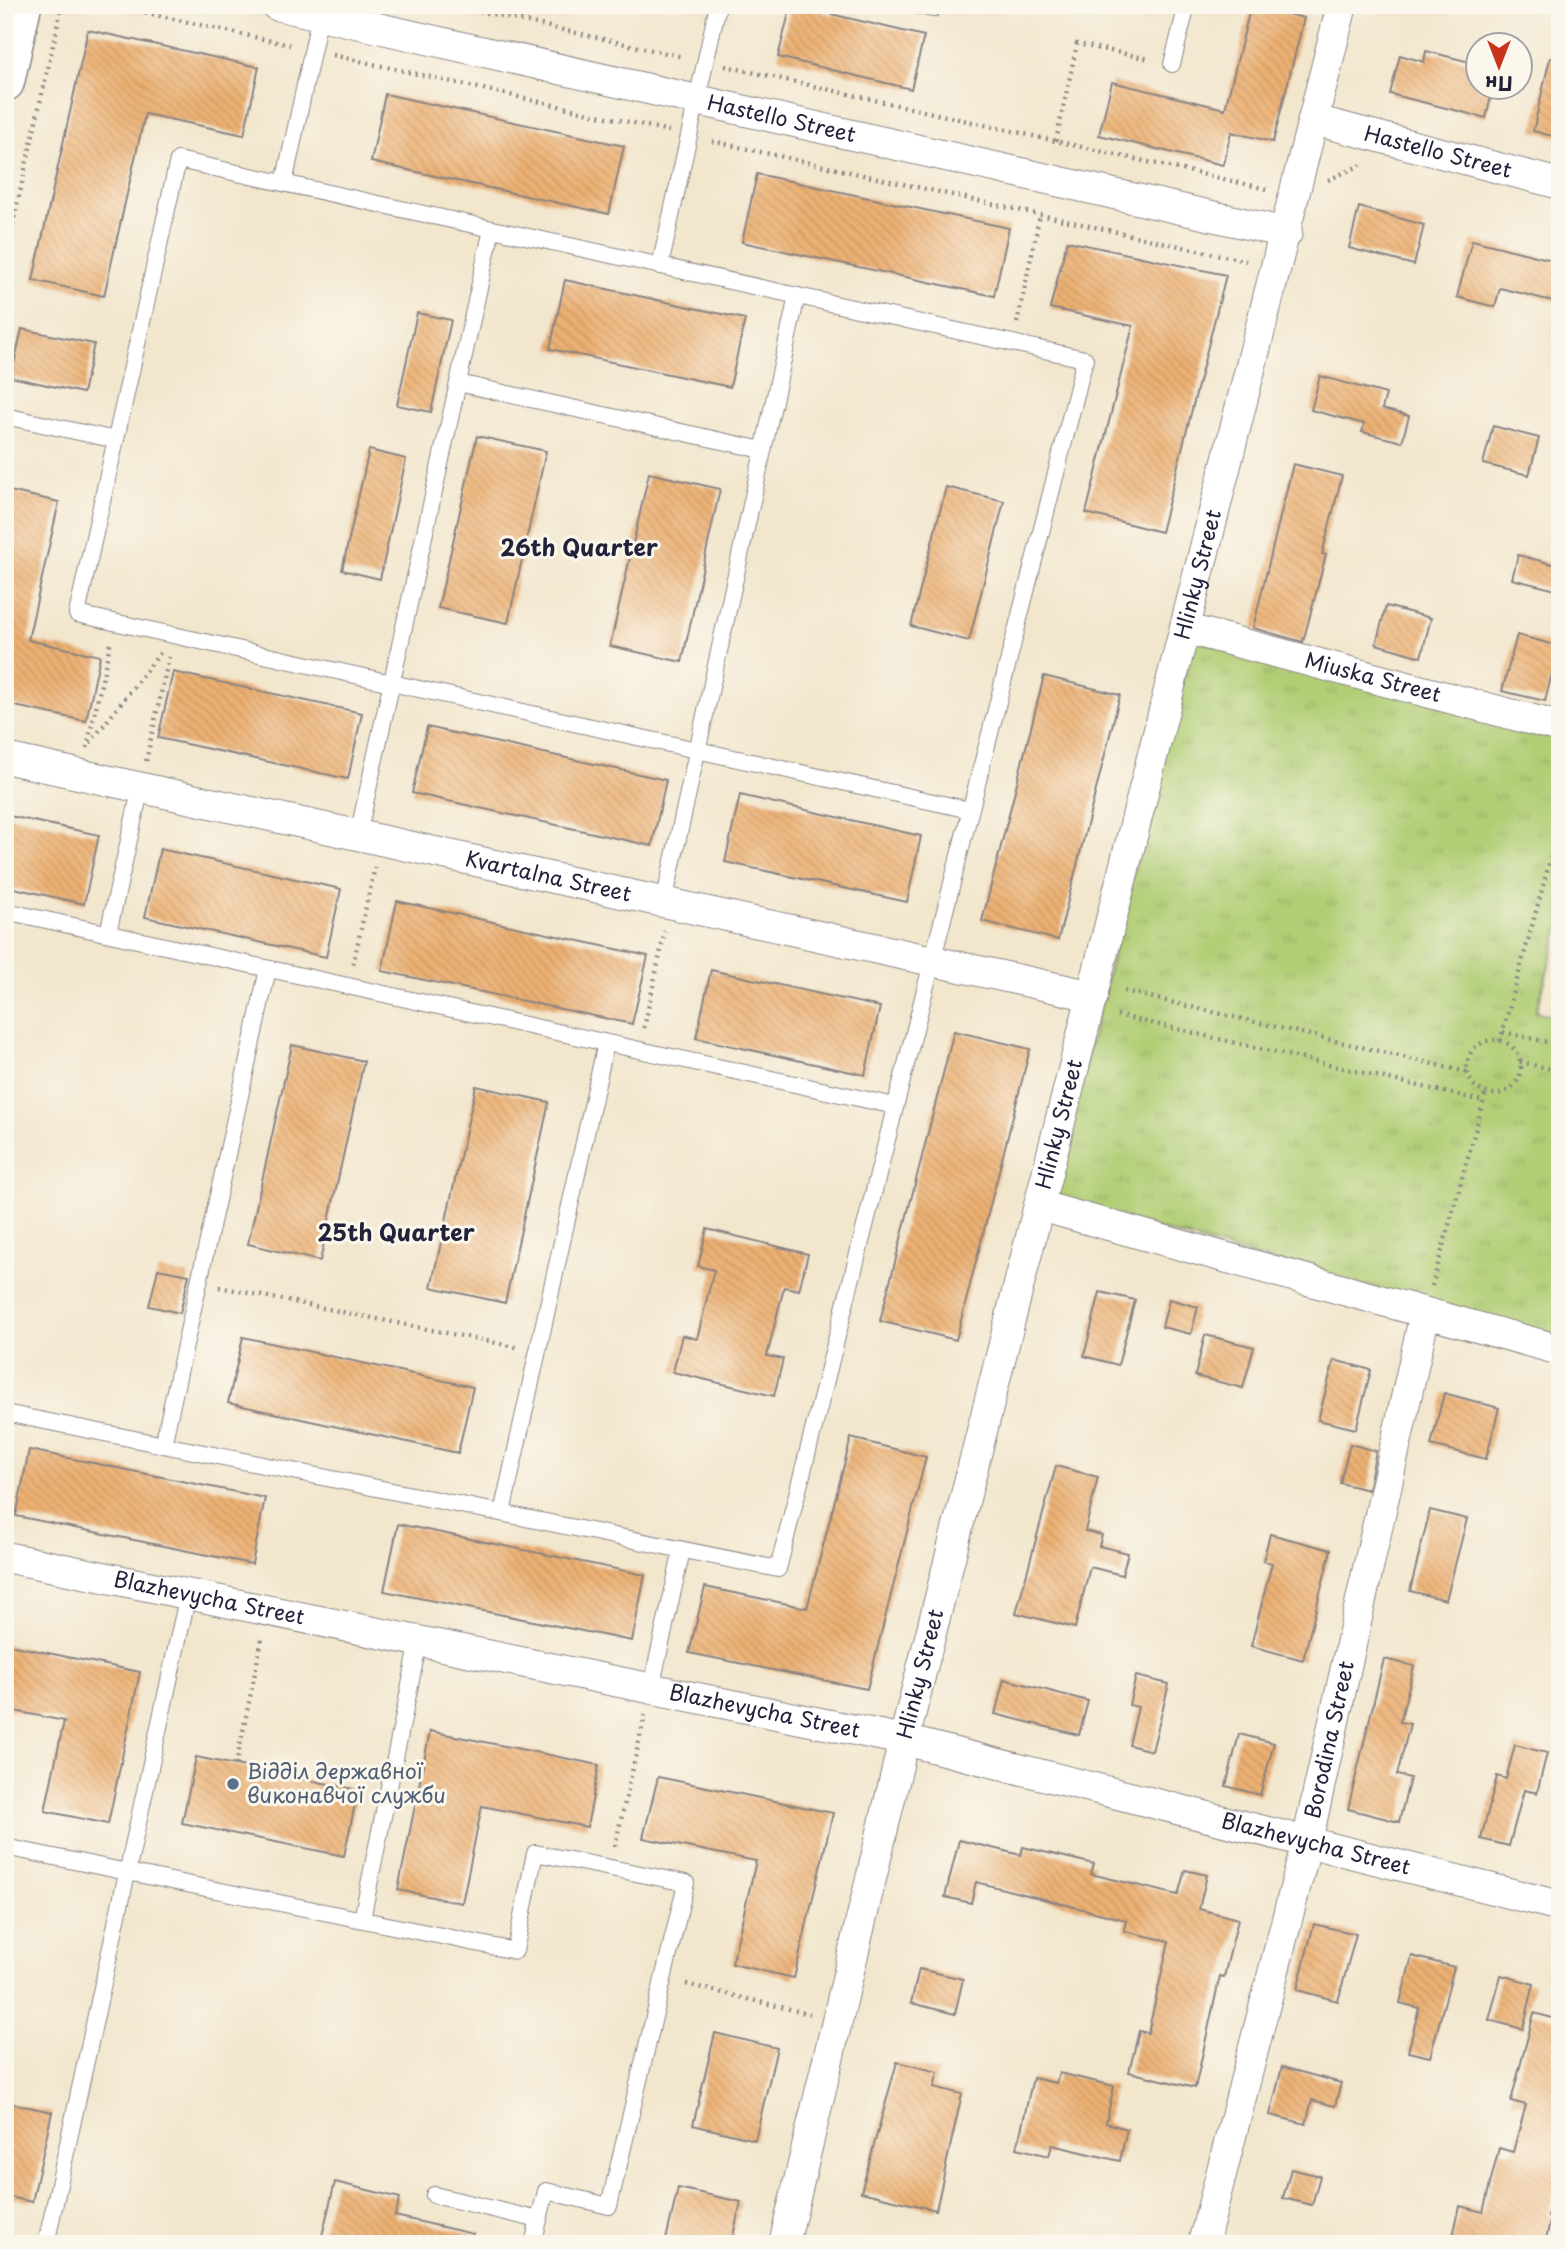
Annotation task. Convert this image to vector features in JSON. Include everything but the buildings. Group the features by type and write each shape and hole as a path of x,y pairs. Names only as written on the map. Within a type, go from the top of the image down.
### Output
{"street":[{"path":"5,82 22,5"},
{"name":"Hastello Street","path":"276,5 1287,233"},
{"name":"Hlinky Street","path":"784,2244 904,1740 1287,233 1283,192 1314,120 1342,5"},
{"name":"Hastello Street","path":"1314,120 1560,184"},
{"name":"Miuska Street","path":"1186,629 1560,727"},
{"name":"Kvartalna Street","path":"5,758 144,774 358,835 664,916 932,961 1093,996"},
{"path":"1040,1206 1560,1350"},
{"name":"Borodina Street","path":"1203,2244 1307,1842 1425,1313"},
{"name":"Blazhevycha Street","path":"5,1557 904,1740 1560,1906"}],"lane":[{"path":"660,266 718,5"},
{"path":"915,5 933,9 934,5"},
{"path":"1172,64 1187,5"},
{"path":"284,183 320,15"},
{"path":"5,1413 778,1569 895,1106 971,810 1085,359 178,160 77,614 971,810"},
{"path":"358,835 492,229"},
{"path":"664,916 697,750 797,296"},
{"path":"458,383 763,450"},
{"path":"5,416 116,440"},
{"path":"108,933 144,774"},
{"path":"5,911 895,1106"},
{"path":"163,1445 268,969"},
{"path":"502,1513 606,1043"},
{"path":"651,1688 682,1550"},
{"path":"46,2244 188,1594"},
{"path":"362,1919 419,1641"},
{"path":"5,1847 515,1951 535,1853 686,1883 609,2206 546,2191 533,2244"},
{"path":"434,2195 539,2220"}],"path":[{"path":"5,259 62,5"},
{"path":"452,5 479,8 1283,192 1407,144"},
{"path":"1056,141 1077,44 1172,64"},
{"path":"1012,343 1040,215"},
{"path":"114,622 87,747 174,635"},
{"path":"144,774 174,635"},
{"path":"1500,1041 1560,825"},
{"path":"348,986 375,866"},
{"path":"639,1050 664,916"},
{"path":"1093,996 1467,1072"},
{"path":"1093,996 1483,1101"},
{"path":"1503,1032 1560,1045"},
{"path":"1490,1040 1500,1041 1517,1052 1520,1073 1507,1090 1497,1094 1477,1088 1467,1072 1472,1051 1490,1040"},
{"path":"1520,1062 1560,1071"},
{"path":"1425,1313 1486,1092"},
{"path":"199,1283 537,1352"},
{"path":"236,1765 262,1639"},
{"path":"610,1868 644,1717"},
{"path":"663,1979 811,2014"}],"green space":[{"path":"1192,639 1560,737 1560,927 1536,1012 1560,1017 1560,1340 1051,1200"}],"place":[{"name":"Відділ державної виконавчої служби","path":"233,1784"}],"district":[{"name":"26th Quarter","path":"579,548"},
{"name":"25th Quarter","path":"396,1233"}]}
